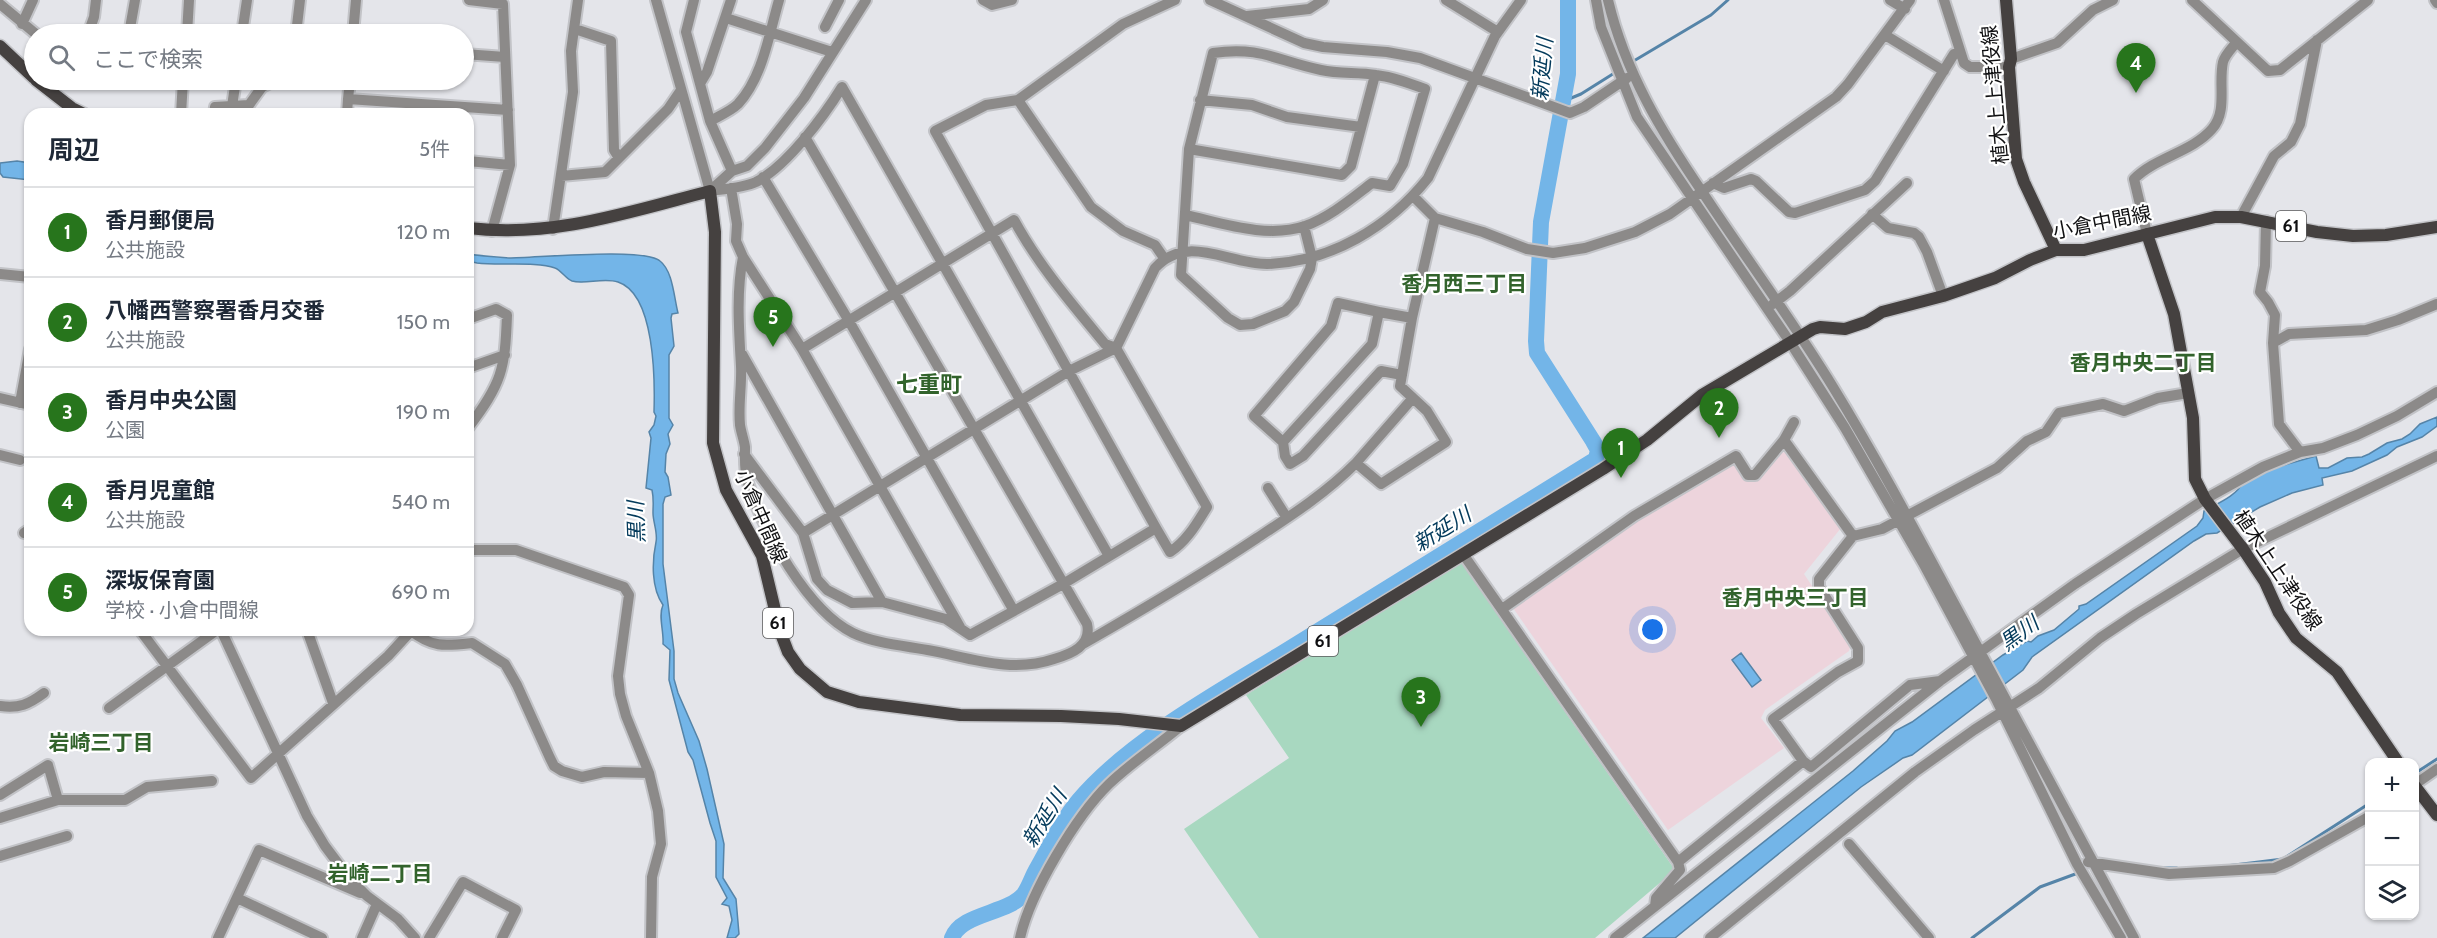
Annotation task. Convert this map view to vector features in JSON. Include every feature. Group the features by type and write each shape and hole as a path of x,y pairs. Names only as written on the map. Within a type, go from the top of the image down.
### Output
{"main road":[{"name":"植木上上津役線","path":"2006,0 2016,159 2024,182 2056,250"},
{"path":"0,46 24,66"},
{"path":"53,90 76,108"},
{"name":"小倉中間線","path":"710,191 715,232 713,443 726,490 762,556 780,632 788,652 800,669 827,692 860,702 960,715 1096,717 1181,726"},
{"path":"474,229 492,231 553,229 710,191"},
{"name":"小倉中間線","path":"1795,338 1820,327 1845,329 1866,322 1882,312 1942,296 1995,278 2056,250 2084,250 2216,217 2241,217 2317,232 2353,236 2386,235 2437,227"},
{"name":"植木上上津役線","path":"2147,234 2174,314 2195,439 2196,480 2207,501 2265,582 2279,613 2290,630 2296,638 2337,672 2395,758"},
{"name":"61","path":"1181,726 1630,452 1702,395 1795,338"},
{"path":"2419,790 2437,815"}],"street":[{"path":"0,4 22,24 33,0"},
{"path":"92,24 96,0"},
{"path":"131,24 135,0"},
{"path":"188,24 189,0"},
{"path":"243,24 247,0"},
{"path":"297,24 300,0"},
{"path":"354,24 356,0"},
{"path":"469,0 503,2 510,165 492,231"},
{"path":"553,229 573,92 571,51 578,0"},
{"path":"655,0 710,191"},
{"path":"694,0 686,32 710,122 732,171"},
{"path":"701,82 707,72 731,0"},
{"path":"710,122 736,105 751,87 778,0"},
{"path":"825,27 839,0"},
{"path":"710,191 732,171 747,166 765,148 804,98 866,0"},
{"path":"983,0 992,4 1012,0"},
{"path":"802,349 943,265 991,234 1014,220 1029,249 1056,285 1105,344 1116,348 1207,507 1191,531 1170,552 991,234 935,131 986,105 1018,100 1123,24 1175,0"},
{"path":"1210,0 1304,43 1420,58 1570,113 1584,107 1633,74"},
{"path":"1247,16 1309,9 1323,0"},
{"path":"1446,0 1498,32"},
{"path":"803,532 1020,400 1116,348 1155,268 1164,258 1184,250 1248,263 1287,262 1311,258 1354,241 1388,219 1414,197 1428,178 1474,77 1498,32 1521,0"},
{"path":"1596,0 1601,27 1637,117 1767,308 1795,338"},
{"path":"1608,0 1613,21 1633,74 1662,132 1777,301 1845,428 1903,518 2134,938"},
{"path":"1414,197 1435,218 1483,232 1527,249 1553,253 1585,248 1635,232 1692,199 1836,98 1908,4 1890,0"},
{"path":"1944,0 1960,53 1964,63 1970,67 2010,63 2057,43 2092,10 2113,0"},
{"path":"2192,0 2268,71 2280,70 2368,0"},
{"path":"726,18 832,52"},
{"path":"575,29 611,41 614,150 619,158"},
{"path":"1885,35 1944,71"},
{"path":"2241,217 2274,156 2291,142 2300,124 2317,40"},
{"path":"2147,234 2134,179 2146,167 2199,140 2212,129 2220,113 2224,60 2236,43"},
{"path":"1185,215 1258,230 1304,226 1339,207 1372,183 1390,186 1404,164 1425,89 1397,79 1322,70 1266,53 1237,50 1213,53 1188,149 1181,275 1228,318 1240,325 1253,324 1285,311 1294,302 1310,269 1311,258 1304,226"},
{"path":"1713,183 1724,188 1751,179 1789,212 1795,213 1865,190 1875,181 1954,54 1960,53"},
{"path":"474,55 505,57"},
{"path":"1188,149 1342,175 1351,166 1375,75"},
{"path":"710,191 754,183 763,177 823,118 842,87 1109,556"},
{"path":"181,108 182,90"},
{"path":"232,106 234,90"},
{"path":"215,108 249,105 260,90"},
{"path":"347,108 349,90"},
{"path":"561,176 605,172 668,109 681,90"},
{"path":"348,99 508,110"},
{"path":"1018,100 1091,207 1123,231 1155,245 1164,258"},
{"path":"1200,100 1252,105 1287,117 1360,127"},
{"path":"805,137 1087,624 1088,630 1083,644"},
{"path":"474,162 510,165"},
{"path":"763,177 849,321 1014,611"},
{"path":"1767,308 1907,183"},
{"path":"731,188 737,224 736,241 743,257 802,349 879,486 936,581 960,627"},
{"path":"1872,214 1888,228 1914,233 1919,237 1927,252 1942,296"},
{"path":"1356,463 1381,484 1446,442 1427,411 1400,386 1412,318 1435,218"},
{"path":"2266,221 2265,266 2260,292 2275,315 2272,343 2279,424 2300,452"},
{"path":"743,257 740,275 738,348 741,365 740,424 745,446 748,483 793,574 809,597 852,632 985,664 1007,665 1050,660 1068,654 1164,598 1334,485 1412,399"},
{"path":"0,274 24,276"},
{"path":"1402,375 1381,371 1303,456 1290,464 1285,456 1283,442 1254,416 1331,326 1338,303 1412,318"},
{"path":"2272,343 2289,334 2351,333 2366,330 2437,304"},
{"path":"474,317 496,309 507,315 505,355 495,390 474,420"},
{"path":"1283,442 1372,344 1379,312"},
{"path":"738,348 882,602"},
{"path":"474,366 505,355"},
{"path":"1615,938 1940,681 1978,656 2075,584 2263,467 2300,452 2323,448 2357,435 2397,416 2437,392"},
{"path":"1940,681 1910,685 1811,767 1803,761 1773,718 1838,672 1858,661 1858,648 1819,587 1820,579 1853,536 1882,528 1997,468 2027,441 2046,432 2059,412 2103,404 2124,411 2158,398 2188,393"},
{"path":"0,398 24,404"},
{"path":"1502,609 1634,516 1736,456 1748,475 1755,475 1784,440 1794,422"},
{"path":"1784,440 1853,536"},
{"path":"744,454 803,532 818,579 827,590 852,603 882,602 946,619 970,635 1063,584 1156,528"},
{"path":"0,455 20,460"},
{"path":"1710,938 1915,772 2004,704 2039,688 2100,638 2239,544 2437,456"},
{"path":"1268,488 1287,518"},
{"path":"474,550 516,550 624,587 629,595 618,660 620,694 649,773 658,812 661,844 652,877 651,938"},
{"path":"1463,554 1678,862 1680,870 1656,898 1655,907"},
{"path":"144,636 250,778 388,656 405,636"},
{"path":"110,708 210,636"},
{"path":"222,636 279,752 307,816 325,846 349,878 367,896 398,920 415,938"},
{"path":"309,636 333,703"},
{"path":"418,636 425,642 446,646 472,642 505,664 554,766 562,771 582,777 604,772 649,773"},
{"path":"0,706 12,708 24,706 44,693"},
{"path":"2004,704 2078,864 2121,938"},
{"path":"1020,938 1027,913 1041,884 1083,814 1110,783 1181,726"},
{"path":"1678,862 1803,761"},
{"path":"0,795 48,765 58,800"},
{"path":"2419,782 2437,769"},
{"path":"0,818 58,800 125,800 147,787 212,781"},
{"path":"2078,864 2092,862 2169,874 2274,868 2365,819"},
{"path":"0,856 67,836"},
{"path":"1849,844 1929,938"},
{"path":"218,938 259,850 367,896"},
{"path":"429,938 464,882 516,910 502,938"},
{"path":"237,898 322,938"},
{"path":"362,938 377,904"}],"shaded area":[{"path":"1786,452 1841,528 1804,574 1851,644 1849,651 1765,710 1761,718 1784,748 1668,830 1513,608 1632,523 1732,464 1735,464 1746,480 1779,453"}],"green space":[{"path":"1461,562 1675,870 1595,938 1259,938 1184,829 1289,758 1246,695"}],"water":[{"path":"24,162 24,179 3,177 0,173 0,163"},
{"path":"612,254 650,257 660,261 668,271 678,313 672,314 671,318 674,346 669,355 669,418 673,425 668,434 670,444 666,454 665,472 671,495 665,497 663,504 663,564 674,651 674,679 699,741 707,769 724,844 723,878 736,899 739,934 735,938 727,938 732,920 729,906 722,904 727,898 716,877 716,841 693,760 688,752 669,680 670,650 663,644 661,614 663,605 654,583 656,531 652,490 646,488 651,438 649,432 656,416 653,360 646,320 639,303 630,290 618,282 606,280 577,282 570,280 557,269 547,266 474,262 474,255 509,258"},
{"path":"2437,417 2437,426 2422,437 2397,447 2387,455 2352,471 2322,478 2323,485 2292,493 2260,507 2217,533 2206,534 2194,541 2032,657 2023,670 1912,755 1903,758 1861,787 1675,938 1643,938 1853,771 1895,731 1912,722 2003,655 2027,641 2031,642 2038,636 2054,630 2079,609 2079,606 2086,604 2197,526 2203,518 2204,511 2231,495 2243,482 2274,468 2316,456 2319,468 2328,468 2347,458 2362,457 2387,443 2402,439 2420,424"},
{"path":"1741,653 1761,680 1752,687 1732,660"}],"waterway":[{"name":"新延川","path":"952,938 965,923 1007,906 1024,894 1056,834 1079,800 1122,758 1148,738 1203,701 1596,459 1598,450 1537,353 1536,341 1541,222 1568,74 1568,0"},
{"path":"1632,62 1711,15 1728,0"},
{"path":"1564,101 1581,94 1616,72"},
{"path":"2419,771 2437,759"},
{"path":"2226,866 2283,859 2365,806"},
{"path":"2163,868 2177,868"},
{"path":"1972,938 2040,887 2078,873"}],"place":[{"name":"香月児童館","path":"2136,93"},
{"name":"深坂保育園","path":"773,347"},
{"name":"八幡西警察署香月交番","path":"1719,438"},
{"name":"香月郵便局","path":"1621,478"},
{"name":"香月中央公園","path":"1421,727"}],"district":[{"name":"香月西三丁目","path":"1464,283"},
{"name":"香月中央二丁目","path":"2143,362"},
{"name":"七重町","path":"929,384"},
{"name":"香月中央三丁目","path":"1795,597"},
{"name":"岩崎三丁目","path":"101,742"},
{"name":"岩崎二丁目","path":"380,873"}],"water label":[{"name":"黒川","path":"636,522"},
{"name":"黒川","path":"2019,633"}]}
